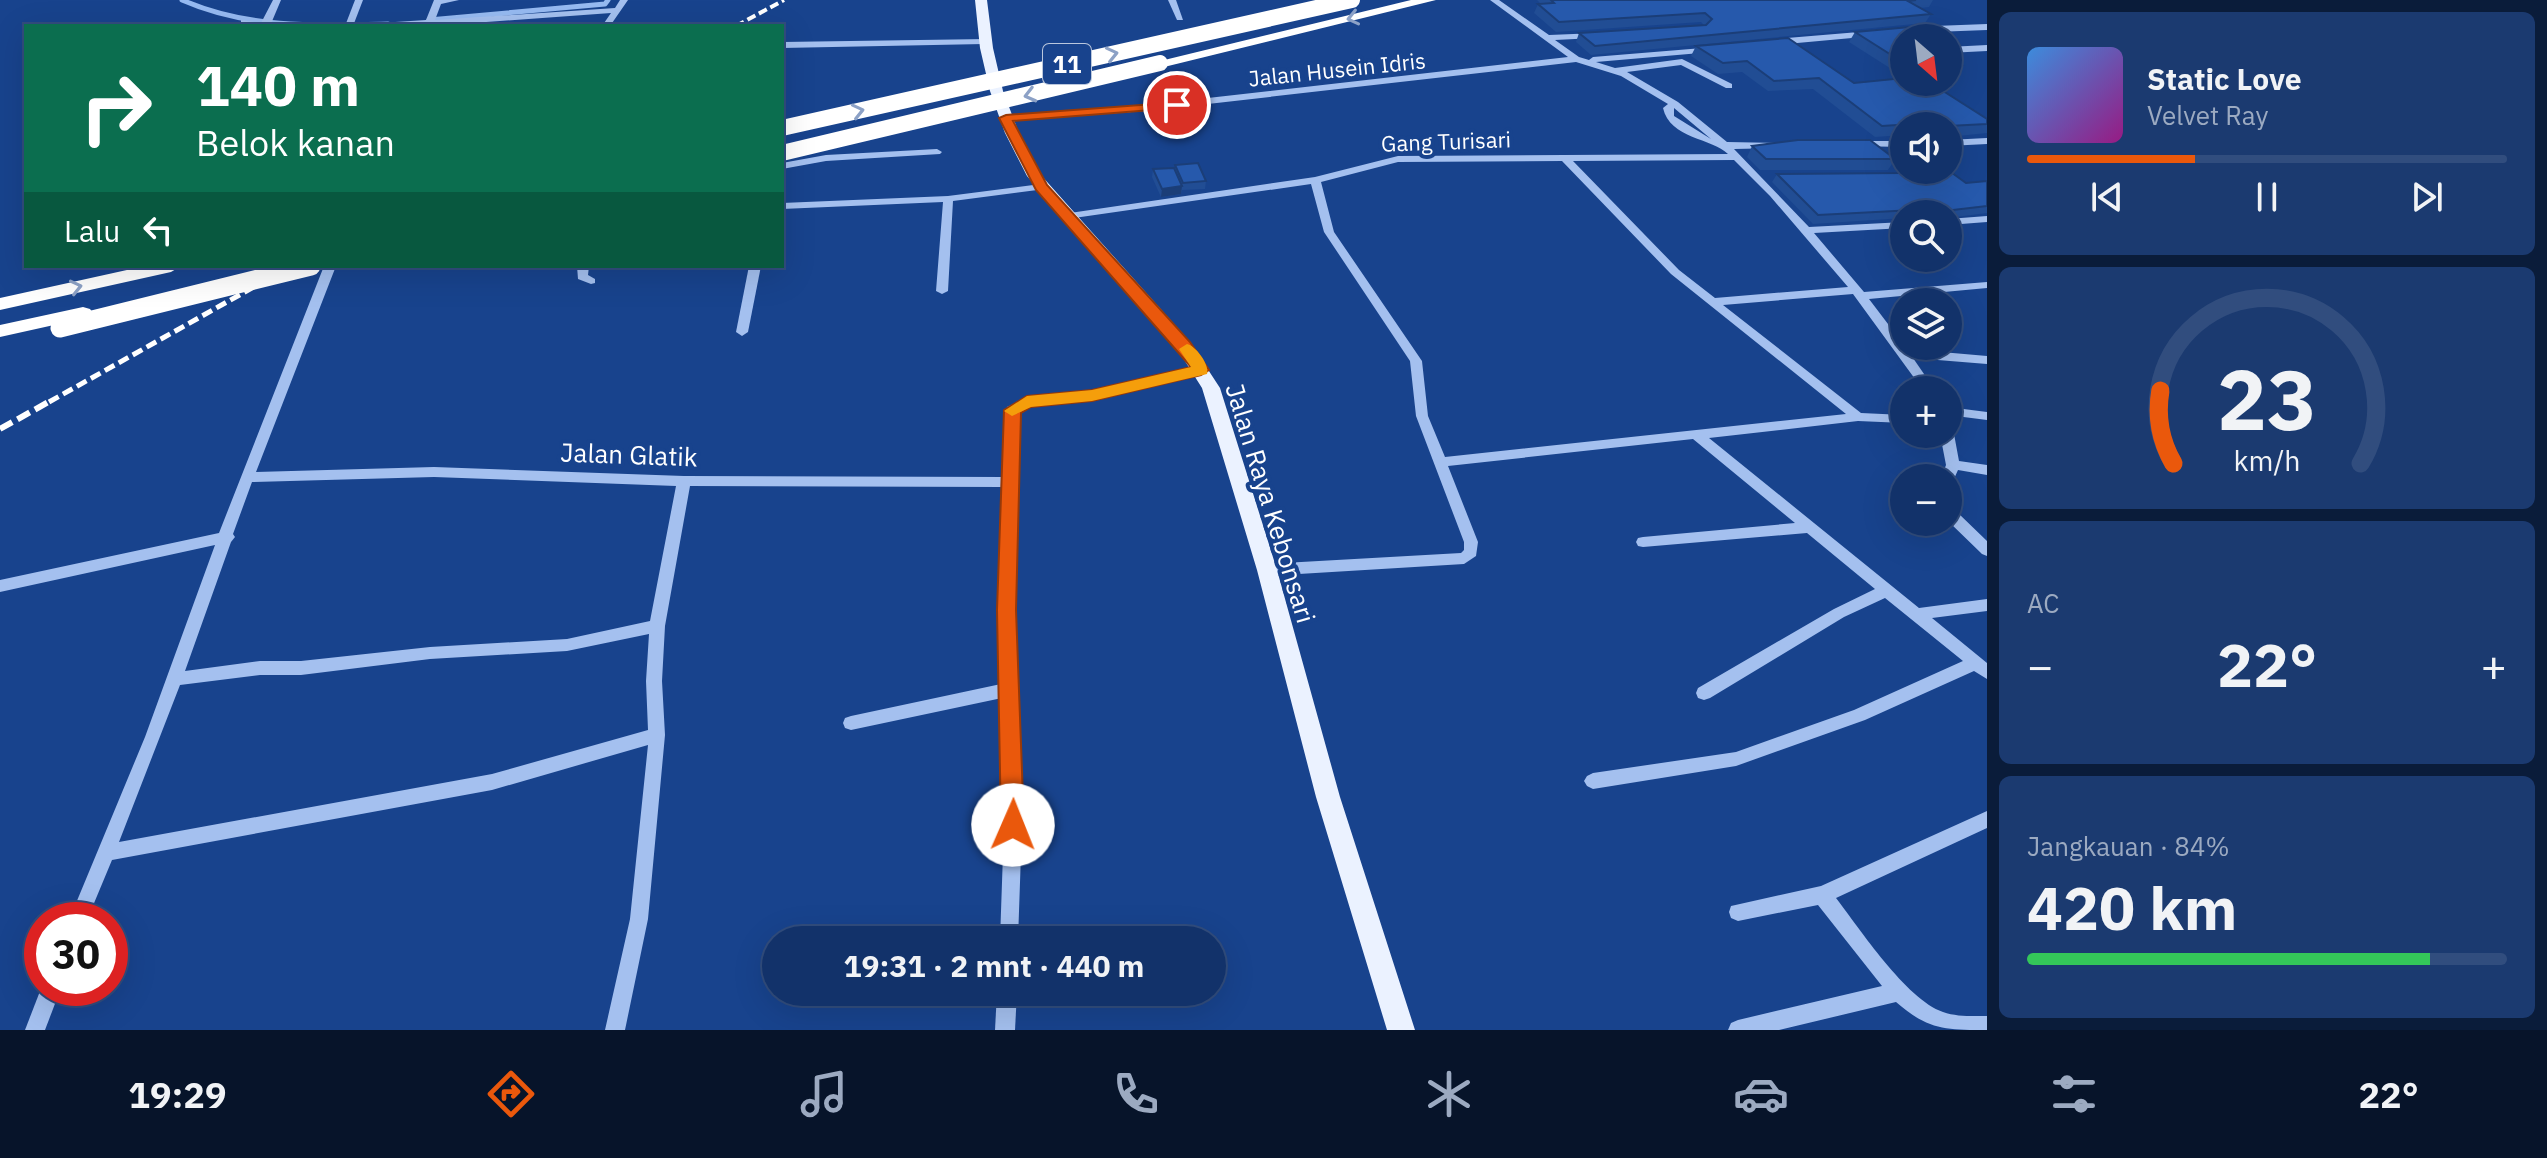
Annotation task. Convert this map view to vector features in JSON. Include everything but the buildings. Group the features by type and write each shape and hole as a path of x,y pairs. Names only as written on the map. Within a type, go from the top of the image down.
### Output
{"highway":[{"name":"11","path":"784,128 1352,0"},
{"name":"11","path":"784,153 1429,0"},
{"path":"0,304 162,268"},
{"path":"0,331 285,268"},
{"path":"0,343 303,268"}],"main road":[{"name":"Jalan Raya Kebonsari","path":"981,0 987,65 1006,118 1041,187 1184,346 1211,388 1267,570 1328,797 1401,1030"}],"street":[{"path":"244,22 266,24 277,0"},
{"path":"349,24 359,0"},
{"path":"429,22 438,1 455,0"},
{"path":"607,24 624,0"},
{"path":"1172,0 1180,18"},
{"path":"1494,0 1576,59"},
{"path":"404,24 614,10"},
{"path":"1759,44 1933,28 1987,27"},
{"path":"1547,38 1609,34"},
{"path":"784,45 984,41"},
{"path":"784,53 802,51 807,44"},
{"name":"Jalan Husein Idris","path":"1006,118 1146,108 1576,59 1730,47"},
{"path":"1962,49 1987,48"},
{"path":"1593,60 1675,104 1708,127 1758,176 1860,293 1890,334"},
{"path":"1614,71 1685,62 1729,86"},
{"path":"1675,104 1668,108 1670,117 1697,140 1724,146 1786,145"},
{"path":"1962,142 1987,141"},
{"path":"1845,144 1890,144"},
{"path":"784,166 826,158 937,152"},
{"name":"Gang Turisari","path":"1067,216 1315,180 1398,159 1736,157"},
{"path":"1565,158 1675,272 1858,417"},
{"path":"1758,176 1772,176"},
{"path":"1267,570 1464,558 1471,552 1471,542 1422,416 1416,361 1329,232 1315,180"},
{"path":"784,206 948,199 1041,187"},
{"path":"942,291 948,199"},
{"path":"1962,221 1987,219"},
{"path":"1804,230 1890,226"},
{"path":"85,902 174,679 228,537 247,477 329,268"},
{"path":"583,268 582,277 591,281"},
{"path":"742,332 755,268"},
{"path":"1712,302 1987,285"},
{"path":"1962,358 1987,360"},
{"path":"1009,926 1014,796 1006,610 1012,410 1027,402 1115,391 1201,370"},
{"path":"1962,413 1987,416"},
{"path":"1440,462 1858,417 1890,418"},
{"path":"1593,781 1736,759 1981,668 1698,436"},
{"path":"1962,471 1987,470"},
{"name":"Jalan Glatik","path":"247,477 434,472 684,481 1009,482"},
{"path":"615,1030 639,919 657,735 654,681 657,626 684,481"},
{"path":"1962,526 1987,550"},
{"path":"1643,542 1809,527"},
{"path":"0,586 228,537"},
{"path":"1704,693 1839,613 1885,591"},
{"path":"1918,614 1987,605"},
{"path":"174,679 430,653 567,645 657,626"},
{"path":"851,723 1010,689"},
{"path":"104,853 492,782 657,735"},
{"path":"1738,912 1822,895 1987,819"},
{"path":"1822,895 1900,991 1935,1020 1968,1027 1987,1026"},
{"path":"1738,1030 1900,991"},
{"path":"35,1030 44,1006"},
{"path":"1005,1030 1006,1006"}],"waterway":[{"path":"182,0 232,16 283,24"},
{"path":"429,20 605,4 608,0"}],"railway":[{"path":"740,24 784,0"},
{"path":"49,402 287,268"},
{"path":"0,429 52,400"}],"slow traffic":[{"path":"1012,411 1027,402 1115,391 1201,370 1187,349"}],"route":[{"path":"1013,825 1006,610 1012,410 1027,402 1115,391 1201,370 1184,346 1041,187 1018,147 1006,118 1177,105"}]}
